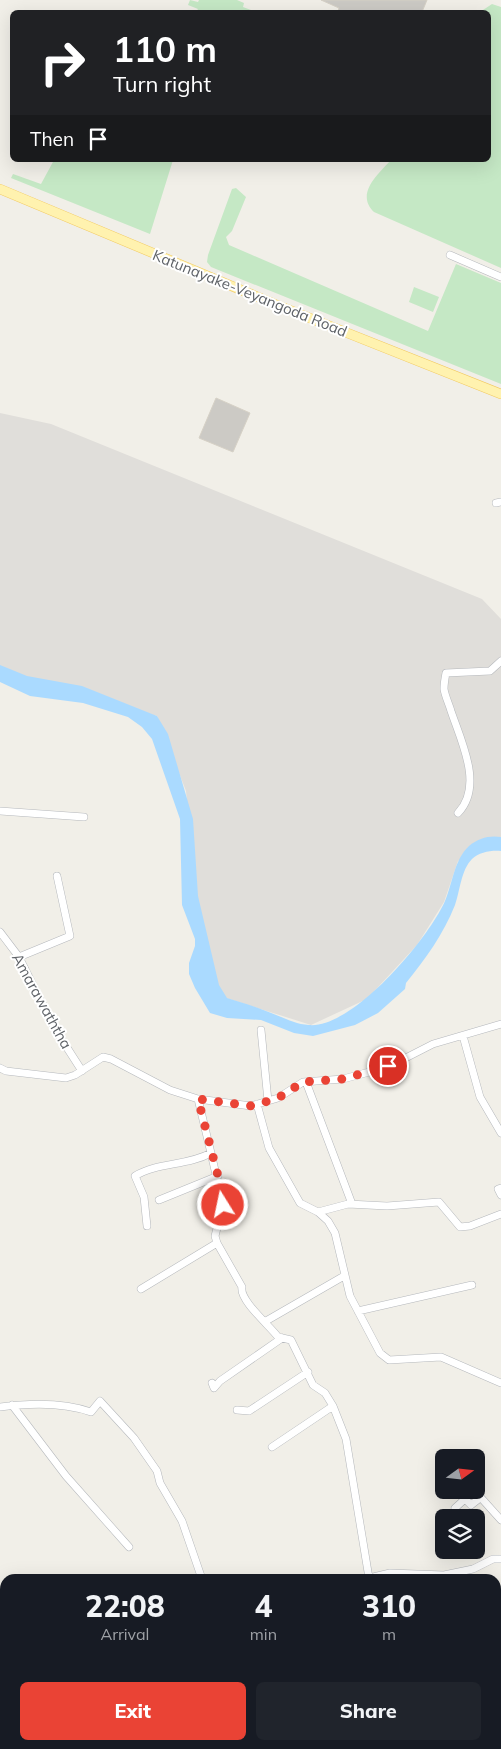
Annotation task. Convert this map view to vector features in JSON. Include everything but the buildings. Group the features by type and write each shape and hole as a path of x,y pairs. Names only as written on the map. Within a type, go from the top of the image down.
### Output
{"main road":[{"name":"Katunayake-Veyangoda Road","path":"0,189 286,308 501,394"}],"street":[{"path":"450,255 501,277"},
{"path":"458,813 464,807 470,791 470,778 464,749 444,690 446,673 490,670 501,661"},
{"path":"0,811 84,817"},
{"path":"19,957 67,939 70,936 57,876"},
{"name":"Amarawaththa","path":"0,932 19,957 55,1029 82,1071"},
{"path":"0,1068 6,1071 66,1078 104,1058 111,1059 164,1087 198,1099 252,1106 278,1098 306,1082 343,1079 388,1066 433,1044 501,1024"},
{"path":"261,1030 268,1101"},
{"path":"463,1036 480,1097 501,1134"},
{"path":"306,1082 352,1204"},
{"path":"198,1099 218,1176 223,1205 215,1236 217,1243 242,1287 241,1292 246,1302 266,1321 278,1337 291,1340 313,1385 325,1393 333,1406 346,1439 368,1574"},
{"path":"257,1104 269,1148 295,1195 300,1203 318,1212 328,1221 335,1233 344,1276 358,1311 380,1354 389,1360 441,1357 501,1383"},
{"path":"147,1226 144,1197 134,1176 146,1169 200,1159 211,1153"},
{"path":"159,1200 218,1176"},
{"path":"501,1188 498,1189 501,1195"},
{"path":"318,1212 352,1204 388,1206 439,1202 460,1227 470,1226 501,1214"},
{"path":"141,1289 217,1243"},
{"path":"266,1321 344,1276"},
{"path":"358,1311 472,1285"},
{"path":"212,1383 214,1388 220,1381 282,1338"},
{"path":"237,1410 249,1411 308,1372"},
{"path":"0,1407 29,1403 56,1406 71,1404 91,1412 100,1401 134,1438 157,1471 160,1484 182,1521 200,1574"},
{"path":"12,1405 66,1476 129,1546"},
{"path":"272,1447 333,1406"},
{"path":"455,1508 465,1499 471,1505 479,1499"},
{"path":"481,1499 501,1520"},
{"path":"444,1574 473,1569 493,1559 501,1559"},
{"path":"386,1574 404,1574"}],"shaded area":[{"path":"0,413 51,424 482,599 501,619 501,838 458,861 444,902 417,945 367,999 311,1025 226,998 202,958 186,791 157,716 0,674"}],"green space":[{"path":"190,0 198,2 199,0 237,0 244,3 243,7 251,10 197,10 188,5"},
{"path":"492,4 501,7 501,268 374,212 367,198 371,184 389,162 491,162 491,10 483,10"},
{"path":"53,162 172,162 150,234 11,178 13,174 41,184"},
{"path":"236,188 246,197 232,231 226,237 229,245 428,331 456,264 501,283 501,384 211,267 207,262 208,255 232,189"},
{"path":"414,287 439,297 433,312 409,302"}],"water":[{"path":"0,665 27,676 82,686 157,716 168,734 193,819 198,896 219,985 227,998 257,1007 292,1021 309,1025 327,1022 347,1013 388,978 423,937 445,901 460,858 469,846 484,838 501,837 501,851 482,853 468,864 455,905 439,936 406,983 405,989 378,1013 355,1025 313,1036 294,1033 261,1020 227,1018 210,1013 189,974 189,963 195,946 195,939 182,905 180,819 152,739 142,727 128,717 83,703 30,696 0,682"}],"route":[{"path":"223,1205 218,1176 198,1099 252,1106 278,1098 303,1082 343,1079 388,1066"}]}
